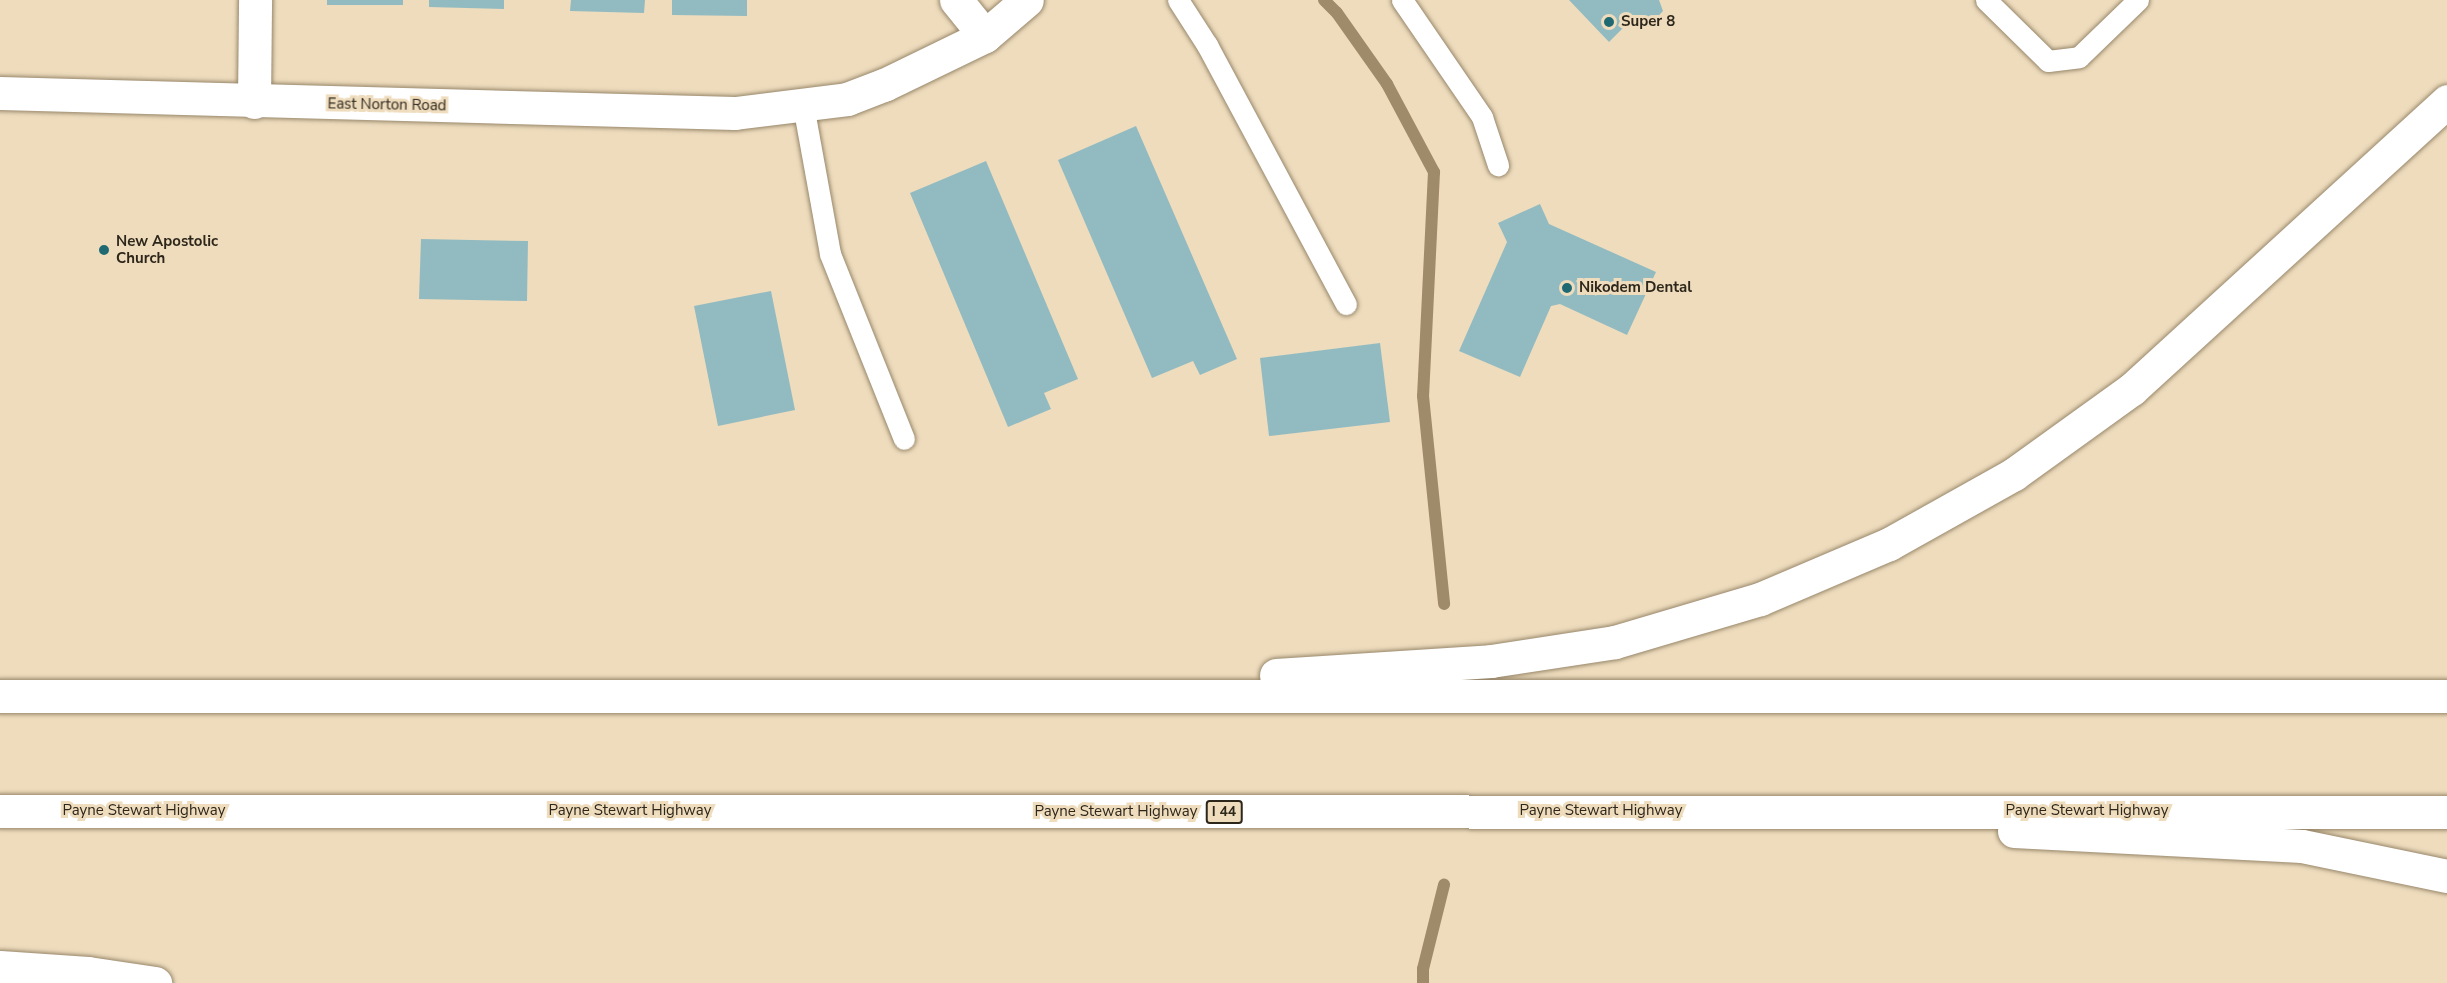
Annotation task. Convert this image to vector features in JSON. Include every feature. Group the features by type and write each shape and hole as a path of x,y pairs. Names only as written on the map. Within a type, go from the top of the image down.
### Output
{"main road":[{"path":"254,102 255,0"},
{"path":"956,0 985,36"},
{"name":"East Norton Road","path":"0,93 254,102 723,113 847,99 884,85 985,36 1027,0"},
{"path":"963,695 1491,661 1548,654 1615,642 1695,622 1825,573 1970,501 2066,439 2124,395 2189,341 2447,101"},
{"path":"0,696 2447,696"},
{"name":"Payne Stewart Highway","path":"0,811 2447,812"},
{"path":"1695,811 2234,846 2302,846 2447,876"},
{"path":"0,967 88,973 155,983"},
{"path":"0,973 38,983"}],"lane":[{"path":"1178,0 1207,45 1346,304"},
{"path":"1402,0 1482,117 1498,165"},
{"path":"1986,0 2048,61 2079,57 2138,0"},
{"path":"788,107 830,254 904,439"}],"building":[{"path":"327,0 403,0 403,5 327,5"},
{"path":"429,0 504,0 504,9 429,7"},
{"path":"571,0 645,0 644,13 570,11"},
{"path":"672,0 747,0 747,16 672,15"},
{"name":"Super 8","path":"1569,0 1659,0 1663,11 1647,28 1635,16 1609,42"},
{"path":"1136,126 1237,359 1200,375 1193,361 1152,378 1058,160"},
{"path":"986,161 1078,379 1044,393 1051,409 1008,427 910,193"},
{"name":"Nikodem Dental","path":"1540,204 1549,224 1656,272 1627,335 1560,304 1551,306 1520,377 1459,351 1507,242 1498,223"},
{"path":"421,239 528,241 527,301 419,299"},
{"path":"771,291 795,410 718,426 694,306"},
{"path":"1380,343 1390,422 1269,436 1260,358"}],"waterway":[{"path":"1324,0 1337,13 1387,84 1434,172 1423,396 1444,604"},
{"path":"1423,983 1423,969 1444,885"}],"place":[{"name":"Super 8","path":"1609,22"},
{"name":"New Apostolic Church","path":"104,250"},
{"name":"Nikodem Dental","path":"1567,288"}]}
